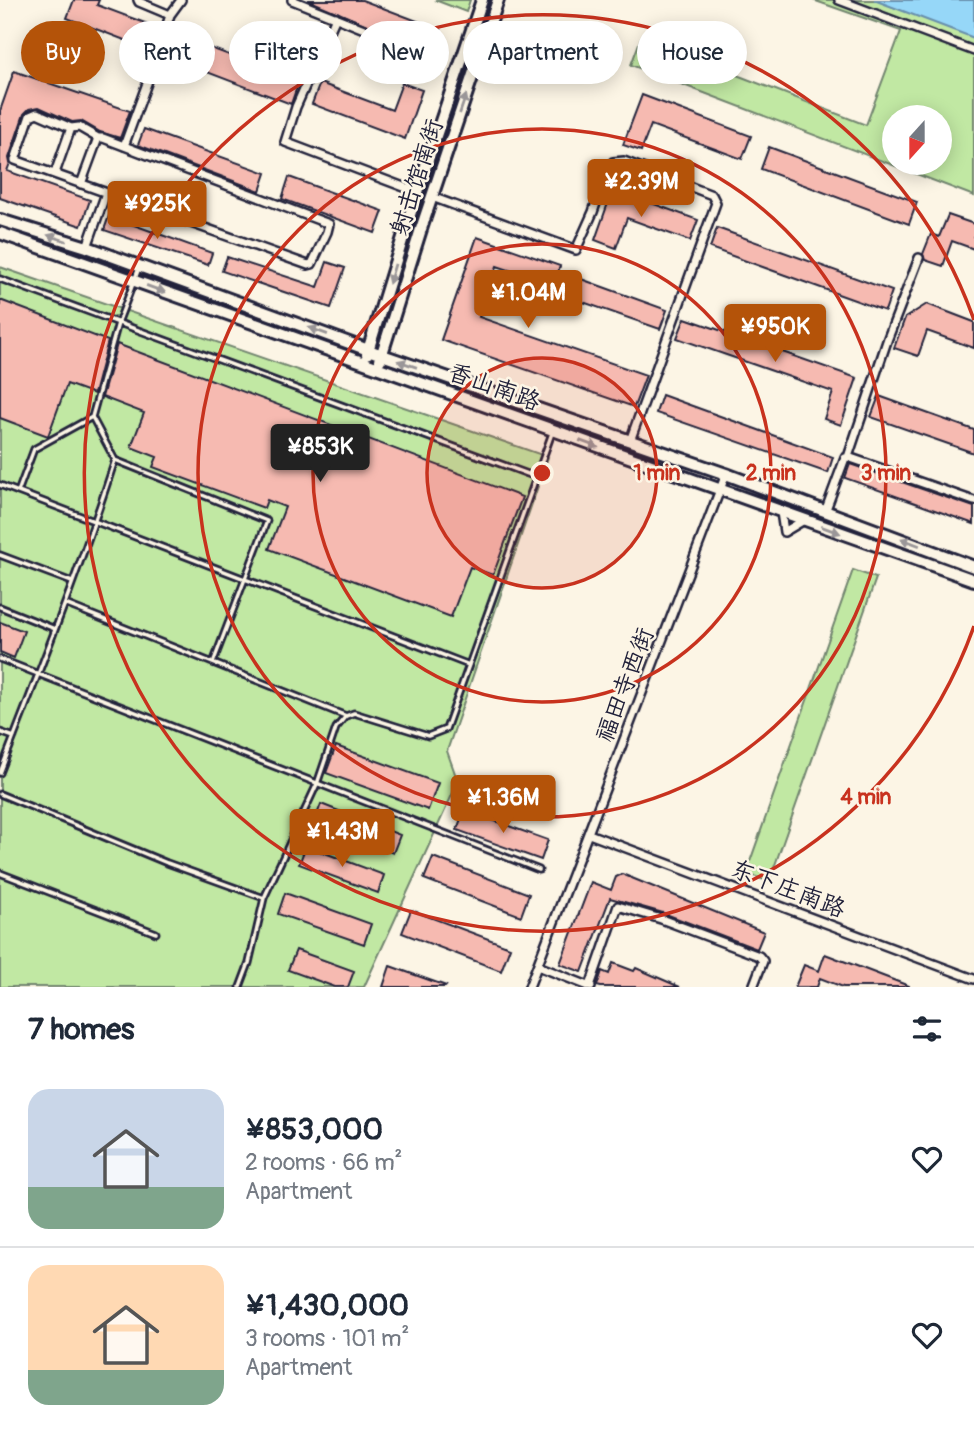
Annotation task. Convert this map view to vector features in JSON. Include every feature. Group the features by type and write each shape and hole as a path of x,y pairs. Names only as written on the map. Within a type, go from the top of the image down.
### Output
{"main road":[{"name":"射击馆南街","path":"364,363 417,192 482,0"},
{"name":"射击馆南街","path":"377,368 498,0"},
{"name":"香山南路","path":"0,220 87,247 382,355 726,474 974,567"},
{"name":"香山南路","path":"0,233 974,580"}],"street":[{"path":"138,0 170,15"},
{"path":"124,146 170,15 181,0"},
{"path":"292,0 356,26"},
{"path":"839,0 974,51"},
{"path":"336,17 296,107 285,142 417,192"},
{"path":"37,113 124,146 329,224 312,264 308,265 15,160 30,116 37,113"},
{"path":"55,173 71,128"},
{"path":"81,184 98,138"},
{"path":"432,197 576,250 607,171 614,162 624,161 712,195 716,203 630,441"},
{"path":"87,247 106,193"},
{"path":"825,513 845,458 848,457 888,338 919,258"},
{"path":"848,457 974,501"},
{"name":"福田寺西街","path":"529,987 726,474"},
{"path":"781,512 784,532 804,520"},
{"name":"东下庄南路","path":"589,834 974,979"},
{"path":"538,966 591,987 618,906 661,919 759,956 763,961 753,987"}],"lane":[{"path":"139,266 118,323 92,418 115,460 267,521 213,663"},
{"path":"0,279 536,477"},
{"path":"18,492 34,449 92,418"},
{"path":"240,987 249,963 264,898 317,784 336,728 346,716 354,713 428,736 446,729 553,430"},
{"path":"0,773 65,604 115,460"},
{"path":"0,485 469,665"},
{"path":"0,555 72,582"},
{"path":"65,604 346,716"},
{"path":"0,607 55,629"},
{"path":"0,659 538,870"},
{"path":"0,732 14,737"},
{"path":"0,794 167,863 264,898"},
{"path":"0,873 156,933"}],"green space":[{"path":"435,0 470,0 466,12"},
{"path":"813,0 974,0 974,196 919,175 952,175 952,105 882,105 882,161 681,84 747,84 747,79 866,125 901,31"},
{"path":"637,49 637,67 631,65"},
{"path":"0,267 548,457 447,751 458,782 364,987 0,987"},
{"path":"853,570 876,578 769,882 746,873"}],"water":[{"path":"874,0 974,0 974,38"}],"building":[{"path":"74,0 99,0 97,5 140,21 119,21 119,38 105,33 105,21 75,21 67,18"},
{"path":"308,0 362,0 417,21 357,21"},
{"path":"215,50 229,55 229,80 215,75"},
{"path":"14,71 21,73 21,84 52,84 130,111 120,138 100,132 81,121 72,122 39,107 29,109 24,114 7,171 90,200 81,226 0,198 0,111"},
{"path":"238,84 298,84 291,104"},
{"path":"320,84 392,110 402,84 422,90 405,139 312,104"},
{"path":"642,95 751,136 742,159 651,125 641,151 623,145"},
{"path":"144,129 266,173 260,191 138,145"},
{"path":"769,147 917,202 909,224 761,169"},
{"path":"289,177 383,211 375,233 282,199"},
{"path":"613,189 698,220 690,241 627,218 616,248 595,240"},
{"path":"948,215 974,224 974,249 952,241 943,266 925,260 923,254 931,234 939,237"},
{"path":"109,216 212,253 208,265 104,230"},
{"path":"717,228 892,291 885,311 710,248"},
{"path":"477,237 560,266 554,285 497,266 479,317 646,375 634,407 441,340"},
{"path":"227,257 318,287 327,262 345,268 331,308 222,271"},
{"path":"581,279 667,310 660,329 574,299"},
{"path":"0,300 108,341 94,394 67,384 48,436 0,418"},
{"path":"927,304 974,322 974,348 927,331 918,356 894,348 905,318"},
{"path":"685,318 857,378 841,425 824,419 833,392 677,338"},
{"path":"117,344 522,497 493,575 470,567 451,617 269,549 285,507 267,500 264,508 153,467 157,457 131,447 144,413 102,397"},
{"path":"662,395 833,457 828,473 656,413"},
{"path":"879,396 974,430 974,453 871,417"},
{"path":"850,464 974,507 974,524 845,478"},
{"path":"0,622 24,631 14,658 0,652"},
{"path":"336,746 438,783 428,810 326,773"},
{"path":"321,804 400,835 393,853 314,823"},
{"path":"464,810 548,840 541,860 457,830"},
{"path":"306,846 384,875 378,893 299,864"},
{"path":"433,857 529,894 521,916 424,879"},
{"path":"622,874 764,932 757,949 663,913 610,898 582,972 560,964 591,882 611,890 616,877"},
{"path":"285,893 371,924 364,944 278,914"},
{"path":"411,910 510,947 501,971 402,933"},
{"path":"296,950 354,971 348,987 335,987 288,970"},
{"path":"825,954 909,987 843,987 820,978 817,987 795,987 804,965 819,971"},
{"path":"613,963 634,971 636,968 680,987 597,986 602,971 609,974"},
{"path":"390,966 446,986 383,987"}]}
